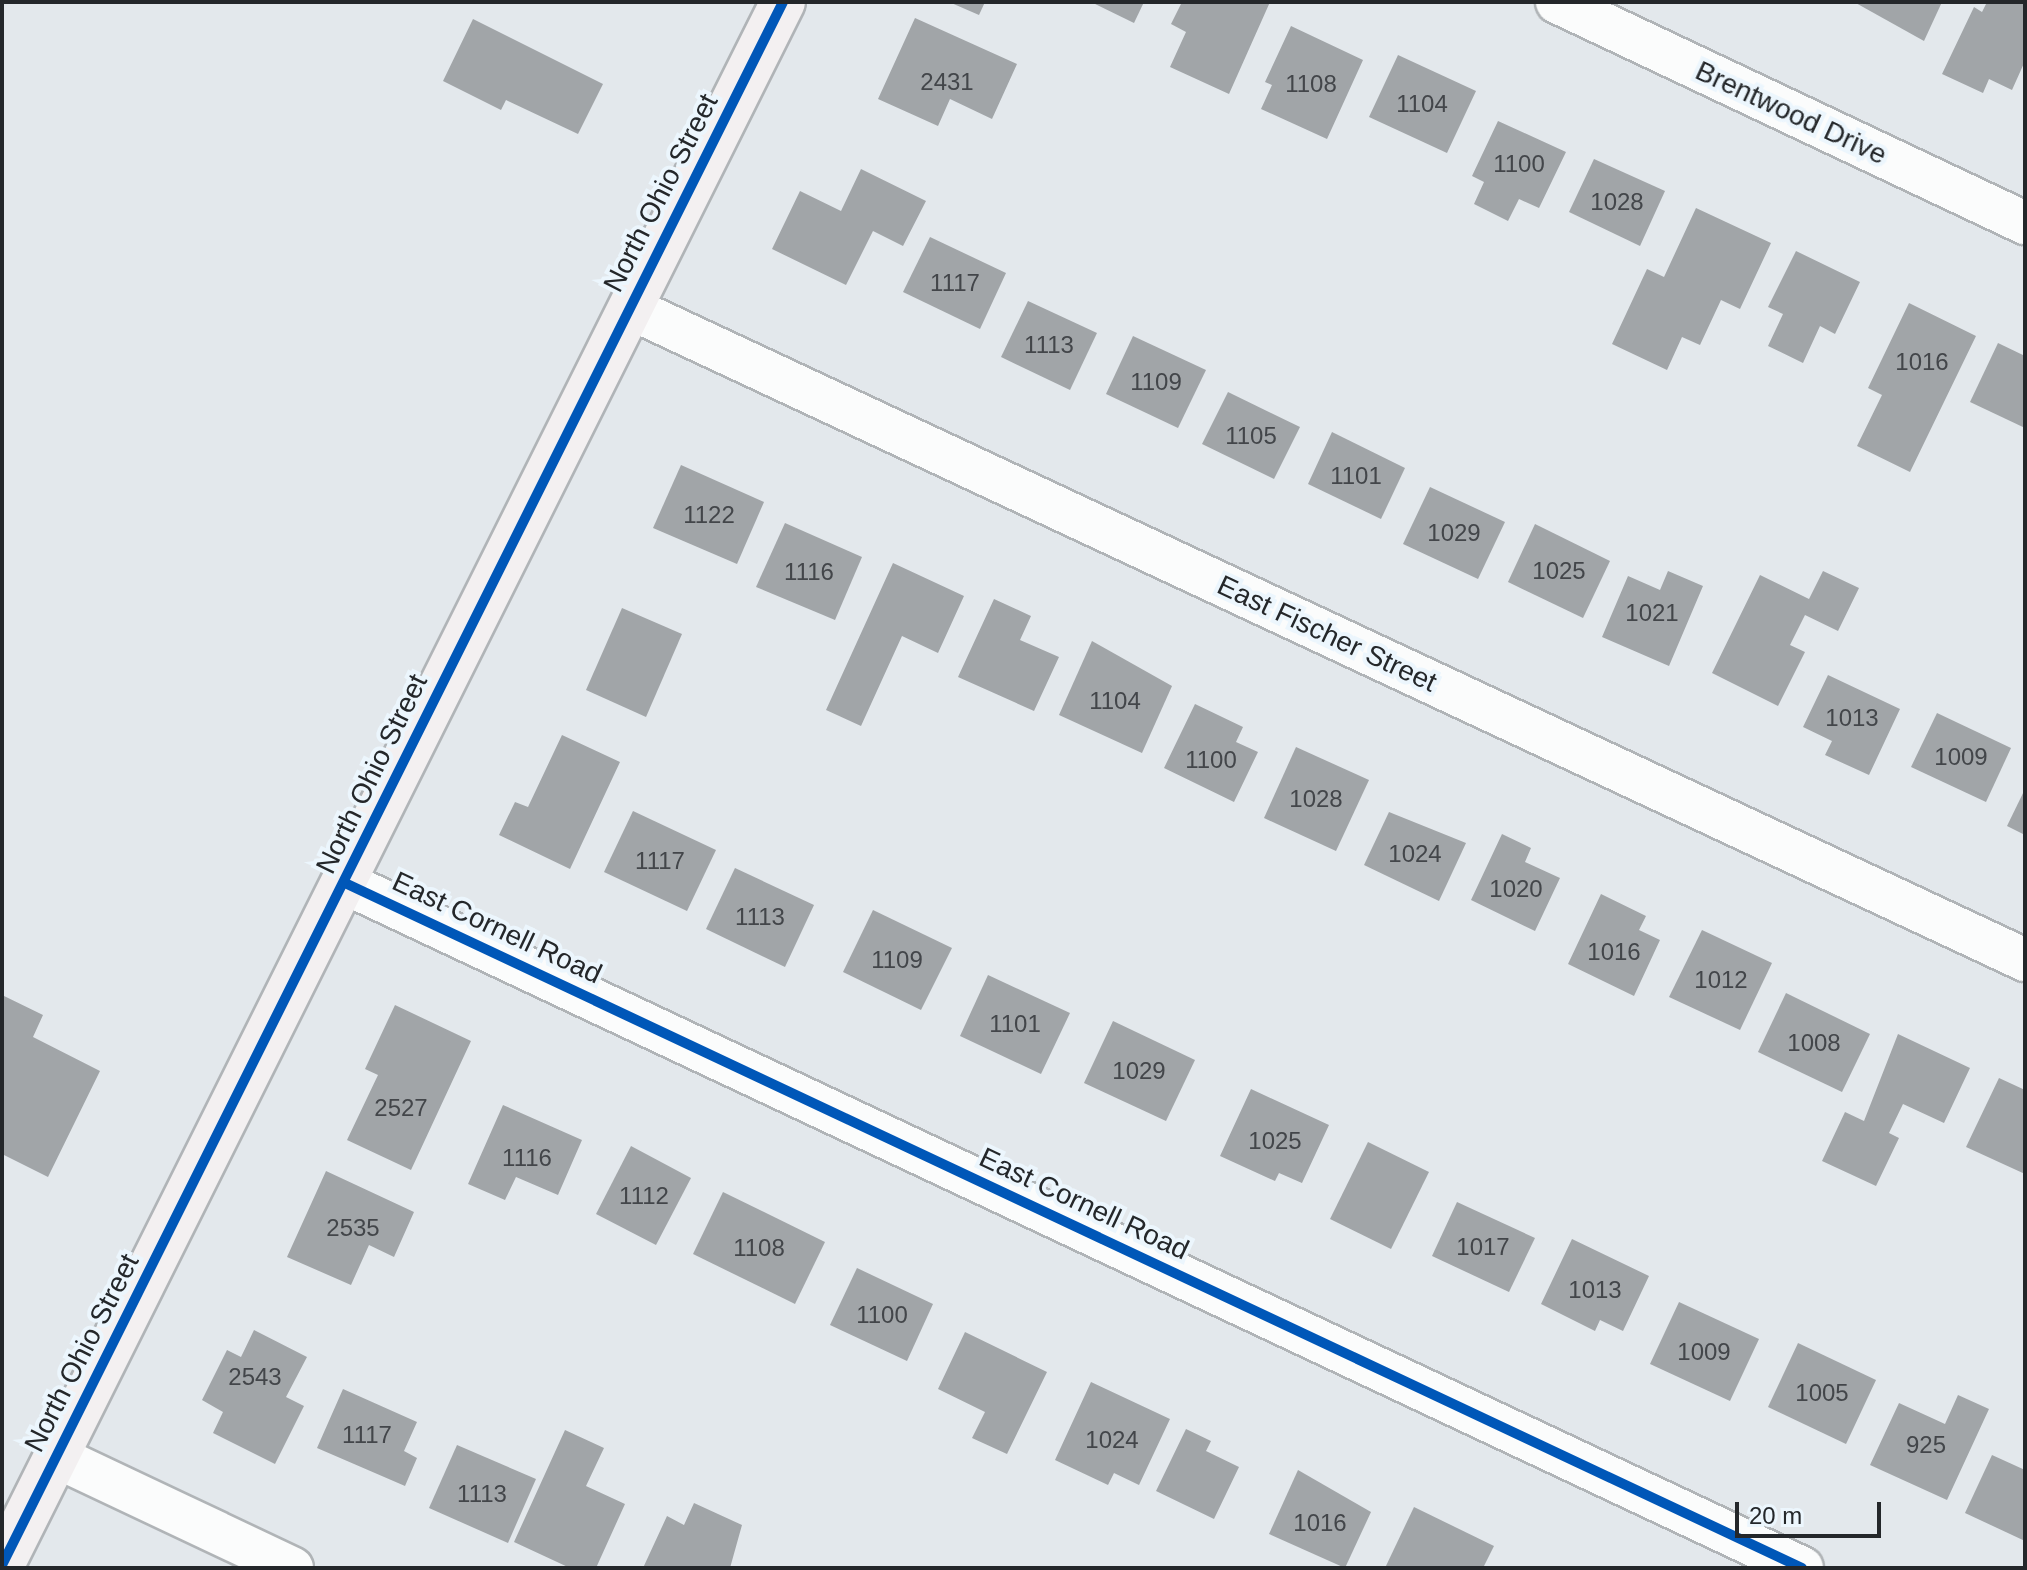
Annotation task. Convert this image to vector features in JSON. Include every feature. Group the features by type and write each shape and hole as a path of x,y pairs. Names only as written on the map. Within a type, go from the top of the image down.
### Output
{"street":[{"name":"North Ohio Street","path":"2,1565 783,2"},
{"name":"Brentwood Drive","path":"1557,2 2025,223"},
{"name":"East Fischer Street","path":"630,308 2025,960"},
{"name":"East Cornell Road","path":"345,883 1802,1568"},
{"path":"57,1457 292,1568"}],"building":[{"path":"949,2 985,2 979,15"},
{"path":"1091,2 1144,2 1134,23"},
{"path":"1182,2 1270,2 1229,94 1170,67 1186,32 1171,24"},
{"path":"1854,2 1942,2 1924,41"},
{"path":"1987,2 2025,2 2025,61 2012,90 1989,79 1983,93 1942,74 1974,7 1982,12"},
{"path":"915,18 1017,64 992,119 950,99 938,126 878,99"},
{"path":"473,19 603,84 578,134 506,100 501,110 443,81"},
{"path":"1291,26 1363,60 1327,139 1261,109 1272,85 1265,82"},
{"path":"1398,55 1476,91 1447,153 1369,117"},
{"path":"1498,121 1566,152 1539,208 1519,199 1508,221 1474,204 1484,182 1472,176"},
{"path":"1594,159 1665,191 1640,246 1569,212"},
{"path":"861,169 926,201 903,246 873,231 846,285 772,249 800,191 841,211"},
{"path":"1696,208 1771,243 1740,309 1721,300 1700,345 1682,337 1667,370 1612,344 1647,269 1664,277"},
{"path":"930,237 1006,273 980,329 903,292"},
{"path":"1796,251 1860,282 1835,334 1820,326 1803,363 1768,346 1783,314 1768,307"},
{"path":"1028,301 1097,333 1070,390 1001,357"},
{"path":"1909,303 1976,336 1910,472 1857,446 1882,395 1868,388"},
{"path":"1133,336 1206,370 1178,428 1106,394"},
{"path":"1998,343 2025,356 2025,428 1970,402"},
{"path":"1228,392 1300,427 1274,479 1202,444"},
{"path":"1332,432 1405,468 1381,519 1308,484"},
{"path":"681,465 764,502 737,564 653,528"},
{"path":"1430,487 1505,522 1478,579 1403,544"},
{"path":"785,523 862,557 835,620 756,587"},
{"path":"1535,524 1610,561 1583,618 1508,582"},
{"path":"893,563 964,596 938,653 902,636 861,726 826,710"},
{"path":"1668,571 1703,586 1669,666 1602,637 1628,576 1660,590"},
{"path":"1823,571 1859,588 1838,631 1805,615 1790,645 1805,652 1778,706 1712,673 1760,575 1809,599"},
{"path":"994,599 1031,616 1020,640 1059,657 1034,711 958,677"},
{"path":"622,608 682,634 646,717 586,690"},
{"path":"1092,641 1172,686 1142,753 1059,715"},
{"path":"1828,675 1900,709 1869,775 1825,755 1832,741 1803,727"},
{"path":"1195,704 1243,727 1236,742 1258,752 1234,802 1164,768"},
{"path":"1937,713 2011,748 1986,802 1911,767"},
{"path":"562,735 620,762 570,869 499,835 515,802 528,807"},
{"path":"1296,747 1369,780 1336,851 1264,818"},
{"path":"2025,789 2025,835 2007,826"},
{"path":"633,811 716,850 687,911 604,872"},
{"path":"1389,812 1466,843 1439,901 1364,865"},
{"path":"1502,834 1531,848 1525,862 1560,878 1535,931 1471,900"},
{"path":"735,868 814,905 785,967 706,929"},
{"path":"1601,894 1646,916 1639,930 1660,940 1634,996 1568,964"},
{"path":"873,910 952,948 921,1010 843,972"},
{"path":"1702,930 1772,963 1740,1030 1669,997"},
{"path":"988,975 1070,1013 1041,1074 960,1036"},
{"path":"1786,993 1870,1034 1842,1092 1758,1052"},
{"path":"2,995 43,1015 33,1037 100,1071 48,1177 2,1154"},
{"path":"395,1005 471,1041 411,1170 347,1140 378,1075 365,1069"},
{"path":"1113,1021 1195,1060 1166,1121 1084,1083"},
{"path":"1898,1034 1970,1068 1944,1123 1903,1104 1889,1133 1899,1138 1876,1186 1822,1161 1845,1112 1864,1121"},
{"path":"1999,1078 2025,1090 2025,1174 1966,1147"},
{"path":"1251,1089 1329,1125 1302,1183 1279,1173 1275,1181 1220,1156"},
{"path":"503,1105 582,1140 558,1195 516,1177 505,1200 468,1184"},
{"path":"1368,1142 1429,1172 1391,1249 1330,1219"},
{"path":"631,1146 691,1178 656,1245 596,1214"},
{"path":"326,1171 414,1212 394,1257 369,1245 351,1285 287,1257"},
{"path":"723,1192 825,1242 795,1304 693,1254"},
{"path":"1457,1202 1535,1238 1509,1292 1432,1256"},
{"path":"1572,1239 1649,1276 1623,1331 1600,1320 1595,1331 1541,1304"},
{"path":"857,1268 933,1304 907,1361 830,1325"},
{"path":"1679,1302 1759,1339 1730,1401 1650,1364"},
{"path":"254,1330 307,1357 286,1397 304,1406 275,1464 213,1433 223,1412 202,1400 227,1350 241,1357"},
{"path":"965,1332 1047,1372 1007,1454 972,1438 985,1412 938,1389"},
{"path":"1798,1343 1876,1380 1846,1444 1768,1407"},
{"path":"1091,1382 1170,1419 1139,1485 1114,1473 1108,1485 1055,1460"},
{"path":"343,1389 417,1422 404,1451 417,1458 405,1486 317,1448"},
{"path":"1958,1395 1989,1409 1947,1500 1870,1465 1899,1403 1945,1424"},
{"path":"1186,1429 1211,1441 1206,1451 1239,1467 1214,1519 1156,1491"},
{"path":"565,1430 604,1448 586,1486 625,1504 596,1568 570,1568 514,1542"},
{"path":"457,1445 536,1479 508,1543 429,1508"},
{"path":"1992,1455 2025,1470 2025,1541 1965,1513"},
{"path":"1298,1470 1371,1512 1345,1568 1269,1534"},
{"path":"694,1503 742,1525 730,1568 643,1568 667,1516 684,1525"},
{"path":"1414,1507 1494,1546 1483,1568 1385,1568"}],"cycle path":[{"path":"2,1565 783,2"},
{"path":"345,883 1802,1568"}]}
